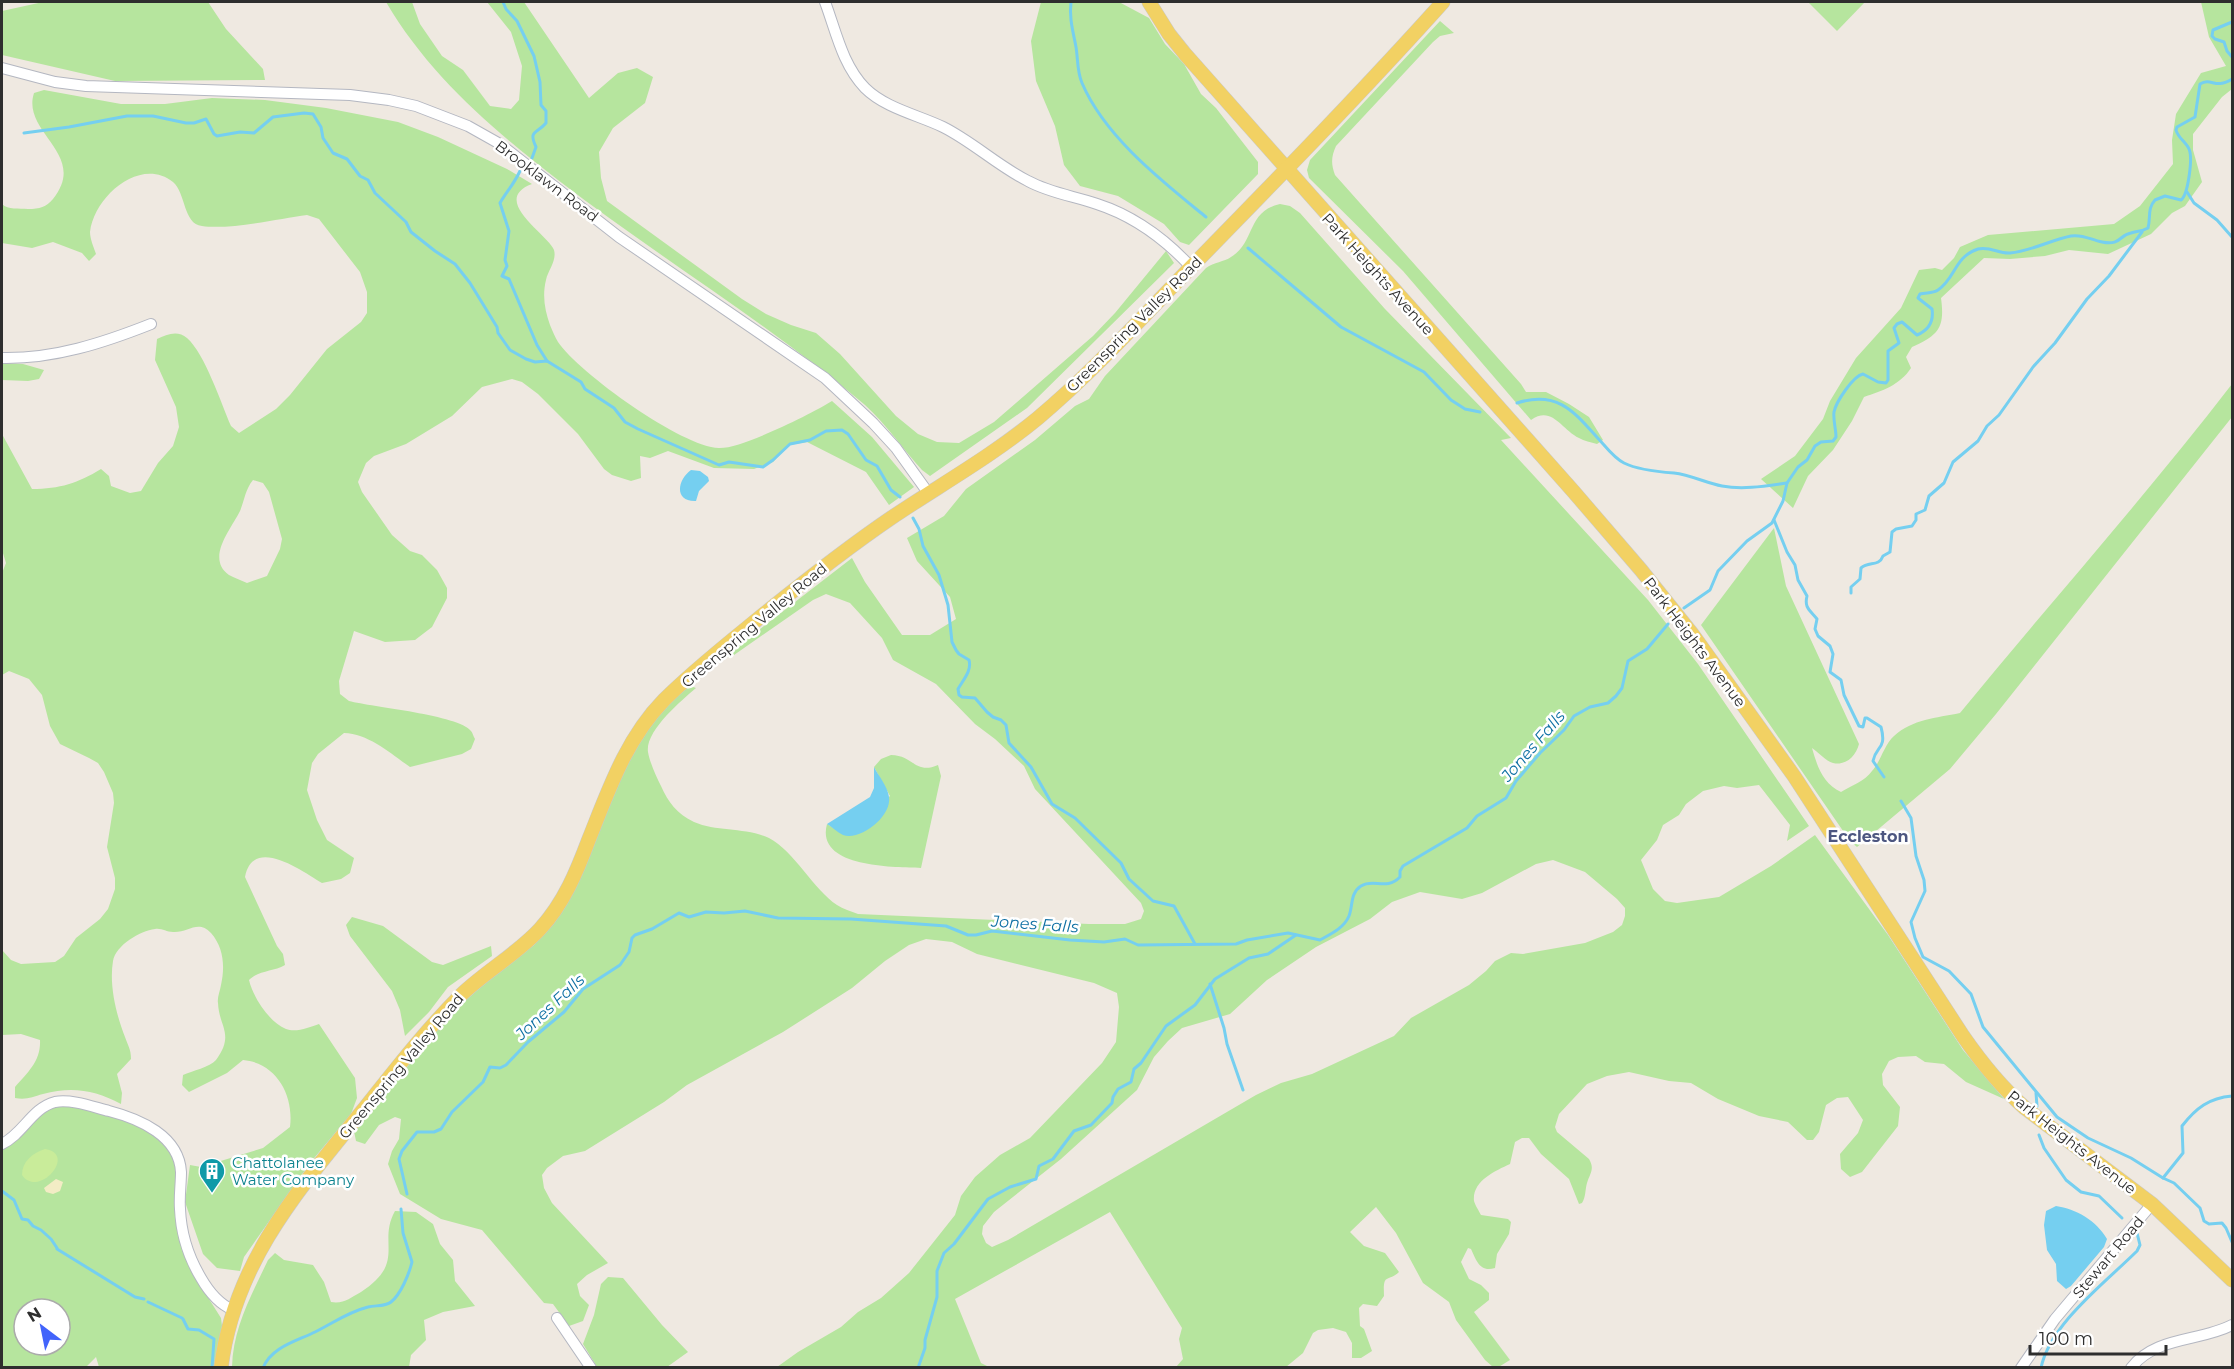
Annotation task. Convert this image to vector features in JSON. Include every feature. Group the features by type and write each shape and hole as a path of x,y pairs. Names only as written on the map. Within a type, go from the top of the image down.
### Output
{"main road":[{"name":"Park Heights Avenue","path":"1149,2 1185,54 1573,491 1693,635 1794,776 1963,1036 1992,1075 2025,1108 2152,1204 2232,1280"},
{"name":"Greenspring Valley Road","path":"221,1368 233,1310 257,1252 280,1215 447,1010 477,980 526,942 550,917 574,878 625,753 649,716 718,651 791,592 856,542 1002,446 1060,398 1286,170 1443,2"}],"street":[{"path":"825,2 841,51 866,88 879,98 950,131 1029,182 1048,190 1098,204 1133,220 1170,245 1191,267"},
{"name":"Brooklawn Road","path":"2,68 55,82 86,86 350,95 389,100 425,109 468,126 500,144 619,237 825,378 896,448 930,494"},
{"path":"2,358 40,356 86,347 151,324"},
{"path":"2,1144 16,1134 40,1109 57,1102 75,1103 113,1112 147,1125 161,1134 174,1150 181,1171 180,1210 183,1234 195,1268 223,1306 233,1310"},
{"name":"Stewart Road","path":"2020,1368 2055,1319 2152,1204"},
{"path":"557,1318 591,1368"},
{"path":"2131,1368 2148,1352 2161,1346 2211,1334 2232,1325"}],"green space":[{"path":"43,2 208,2 226,29 263,69 265,80 115,81 2,55 2,11"},
{"path":"386,2 412,2 420,24 442,56 463,70 490,106 511,109 519,100 522,66 511,32 487,2 524,2 589,98 618,73 637,68 653,77 645,103 613,128 599,152 601,178 607,201 742,299 766,314 816,333 840,354 896,416 918,434 937,442 959,443 994,422 1093,336 1166,251 1174,263 1027,408 930,476 922,470 873,412 828,375 752,318 596,208 509,141 442,77 403,28"},
{"path":"1041,2 1119,2 1149,18 1165,44 1184,64 1201,94 1216,108 1258,162 1258,174 1189,245 1180,242 1164,224 1118,196 1080,186 1064,165 1055,126 1036,81 1031,41"},
{"path":"1808,2 1865,2 1837,31"},
{"path":"2201,2 2232,2 2232,89 2222,97 2193,134 2193,150 2202,182 2185,206 2172,213 2151,234 2108,254 2069,250 2045,256 2010,259 1984,258 1941,298 1941,323 1934,334 1912,347 1906,357 1911,368 1907,374 1890,387 1864,397 1833,450 1808,476 1793,508 1761,479 1795,456 1823,419 1830,401 1856,358 1901,308 1919,270 1935,268 1942,270 1954,258 1960,247 1988,235 2114,224 2140,206 2173,164 2172,140 2176,114 2201,73 2226,66 2209,37"},
{"path":"1440,21 1454,33 1440,36 1433,42 1336,146 1332,160 1335,175 1526,392 1546,392 1589,417 1603,440 1597,444 1579,438 1551,417 1538,416 1531,420 1403,271 1309,178 1307,170 1310,160"},
{"path":"44,90 121,104 165,104 212,98 265,100 326,108 398,122 438,137 507,169 532,184 520,191 517,199 519,208 525,217 554,250 554,258 544,292 545,309 550,325 558,342 569,355 608,389 681,435 719,448 759,437 832,401 872,437 914,487 889,505 866,472 807,442 789,445 773,462 754,469 714,468 668,451 650,458 640,456 641,478 631,481 612,475 604,469 578,434 538,394 522,382 512,379 482,387 452,416 406,444 374,456 366,463 358,482 362,492 392,535 410,551 422,555 437,570 447,588 447,598 432,627 415,640 385,642 354,631 339,681 340,694 349,701 450,720 471,731 475,739 471,749 462,754 410,767 371,741 344,733 318,754 312,763 307,790 317,820 327,840 354,858 350,873 341,879 322,883 291,865 268,857 258,859 250,865 245,877 277,946 283,954 285,965 257,974 249,980 254,994 268,1015 286,1029 298,1030 319,1024 355,1078 357,1098 351,1114 310,1163 244,1257 240,1271 217,1268 203,1254 185,1202 190,1165 201,1167 263,1148 290,1127 291,1115 281,1083 274,1074 255,1062 243,1060 227,1073 189,1092 182,1085 183,1075 205,1067 216,1060 224,1044 225,1037 218,1001 222,978 222,958 219,945 206,929 197,927 178,932 149,930 124,944 115,955 112,970 114,999 131,1056 131,1059 117,1074 122,1093 121,1104 102,1095 74,1090 15,1098 15,1087 36,1060 40,1040 21,1034 2,1035 2,950 11,960 21,964 55,962 64,956 76,938 100,919 108,909 115,889 115,878 107,847 114,803 113,793 98,763 60,744 50,726 42,695 29,679 9,671 2,675 2,573 6,563 2,550 2,434 32,489 68,484 101,469 109,476 111,486 130,493 141,491 158,463 173,446 179,427 176,407 155,360 157,339 176,333 187,338 194,345 231,426 239,433 276,409 327,349 361,322 367,313 367,292 360,272 319,219 307,215 239,225 202,226 191,220 173,182 160,175 147,174 133,177 109,194 93,219 90,235 96,254 89,261 82,253 53,242 32,248 2,243 2,204 14,208 42,207 53,199 62,183 63,169 59,156 37,120 33,107 34,93","holes":["253,480 263,483 269,492 282,539 280,549 267,576 247,583 229,575 222,568 219,560 220,552 222,543 240,511 250,484"]},
{"path":"1280,204 1290,206 1300,213 1385,309 1511,438 1501,440 1648,600 1698,664 1809,826 1787,841 1790,825 1759,785 1737,788 1724,786 1703,791 1686,804 1679,815 1663,825 1657,840 1641,860 1653,889 1665,901 1677,903 1719,897 1771,866 1815,835 1888,935 1963,1050 2004,1099 1966,1082 1944,1064 1925,1062 1916,1056 1898,1057 1889,1061 1882,1074 1883,1085 1900,1107 1898,1126 1862,1172 1850,1177 1841,1169 1840,1154 1858,1133 1863,1120 1848,1097 1837,1098 1826,1105 1819,1132 1813,1140 1807,1140 1788,1122 1759,1116 1718,1099 1691,1083 1669,1081 1629,1072 1607,1076 1587,1084 1559,1114 1555,1127 1557,1132 1591,1162 1591,1171 1582,1203 1579,1204 1569,1179 1541,1154 1529,1138 1522,1138 1515,1142 1510,1164 1481,1182 1474,1194 1474,1201 1481,1215 1508,1219 1511,1222 1509,1234 1497,1254 1495,1268 1482,1267 1471,1249 1468,1248 1461,1262 1469,1279 1481,1285 1489,1293 1489,1300 1474,1312 1510,1360 1497,1368 1485,1360 1456,1320 1449,1302 1423,1283 1396,1233 1376,1207 1350,1232 1364,1246 1385,1253 1399,1272 1385,1281 1384,1296 1377,1306 1363,1304 1359,1308 1360,1326 1364,1329 1372,1351 1361,1358 1352,1358 1352,1343 1346,1332 1333,1328 1313,1333 1303,1353 1286,1367 1176,1367 1183,1359 1179,1339 1182,1328 1110,1212 955,1299 981,1363 989,1367 777,1367 841,1327 858,1312 881,1298 909,1273 955,1215 961,1196 975,1177 1000,1155 1030,1138 1102,1063 1116,1042 1119,1007 1117,993 1094,983 977,954 952,942 926,939 909,945 852,988 783,1032 687,1085 585,1151 563,1156 547,1168 542,1175 544,1188 552,1203 608,1263 587,1275 577,1284 580,1296 589,1305 583,1321 569,1326 553,1304 544,1303 482,1230 441,1219 400,1194 388,1164 399,1139 401,1119 395,1117 379,1125 365,1144 356,1141 354,1131 435,1033 466,1000 534,945 563,909 607,803 635,745 658,715 688,685 696,688 665,717 652,735 649,744 648,752 652,765 670,802 694,822 750,832 769,838 787,852 820,890 839,906 858,914 1089,924 1125,924 1141,919 1144,911 1141,903 1035,789 1024,766 975,724 936,684 893,660 882,638 850,603 826,594 813,600 734,655 720,660 852,558 865,582 902,635 930,635 956,619 950,597 917,561 907,538 944,516 966,489 1035,440 1075,406 1089,399 1105,376 1206,268 1228,259 1239,251 1256,220 1269,208","holes":["1553,860 1585,872 1625,908 1622,925 1613,932 1585,943 1523,954 1511,953 1495,961 1469,985 1411,1018 1394,1036 1312,1074 1281,1083 1256,1095 1008,1240 992,1247 986,1243 982,1234 983,1226 994,1212 1061,1159 1137,1090 1154,1057 1182,1028 1230,1014 1267,980 1316,947 1370,919 1392,902 1420,892 1462,899 1482,893 1536,864"]},
{"path":"2,363 23,364 44,370 39,379 2,380"},
{"path":"2232,384 2232,417 1996,714 1950,769 1857,847 1850,841 1701,625 1774,528 1786,586 1859,744 1856,752 1843,763 1833,763 1812,748 1825,779 1841,792 1869,775 1885,748 1901,730 1925,720 1960,713 2165,468"},
{"path":"891,755 904,758 924,768 938,765 941,776 921,868 859,862 844,857 833,849 826,838 827,824 845,835 890,796 874,767 881,759"},
{"path":"352,917 383,926 432,962 443,965 491,946 492,956 448,987 429,1012 405,1036 400,1010 392,991 350,936 346,925"},
{"path":"58,1104 81,1107 146,1127 171,1151 177,1172 176,1189 202,1288 221,1318 222,1326 216,1367 99,1367 96,1357 86,1367 2,1368 2,1147 31,1121"},
{"path":"45,1149 54,1153 58,1159 56,1166 45,1179 37,1182 29,1181 22,1175 26,1162"},
{"path":"395,1211 416,1212 433,1224 440,1244 453,1260 455,1281 475,1306 443,1312 424,1320 426,1340 411,1355 409,1367 232,1367 239,1325 268,1260 275,1253 284,1260 313,1265 324,1282 331,1302 343,1301 361,1292 383,1271 387,1262 390,1222"},
{"path":"608,1277 623,1278 688,1352 667,1367 597,1367 583,1344 594,1315 601,1284"}],"sand":[{"path":"56,1179 63,1182 60,1191 53,1194 46,1192 44,1188"}],"water":[{"path":"691,470 700,471 708,477 709,481 699,491 696,501 684,498 680,490 683,479"},
{"path":"874,767 888,793 889,804 886,812 866,831 850,836 843,835 827,824 870,797 874,788"},
{"path":"2056,1206 2085,1216 2107,1239 2104,1247 2066,1289 2057,1281 2056,1264 2047,1250 2044,1225 2046,1211"}],"waterway":[{"path":"503,2 517,21 534,56 540,82 541,105 546,111 546,123 533,135 536,147 532,158"},
{"path":"1071,2 1071,19 1079,74 1092,103 1105,122 1136,157 1206,217"},
{"name":"Jones Falls","path":"2232,22 2213,30 2212,36 2224,42 2232,57"},
{"name":"Jones Falls","path":"1684,608 1710,590 1718,571 1747,541 1772,523 1783,501 1787,483 1798,467 1807,460 1815,446 1821,442 1833,441 1836,437 1835,408 1850,384 1863,374 1878,382 1886,383 1888,380 1888,351 1899,343 1894,328 1897,324 1902,322 1917,335 1928,328 1932,318 1932,309 1918,298 1920,294 1938,290 1964,257 1978,249 1987,248 2010,253 2075,236 2113,243 2127,234 2148,228 2150,210 2155,200 2165,196 2181,200 2184,197 2188,184 2190,154 2176,130 2177,127 2195,117 2200,84 2204,82 2218,84 2232,79"},
{"path":"24,133 127,116 153,116 186,123 206,119 217,136 240,132 254,133 273,117 313,114 321,127 323,138 333,153 347,159 360,176 368,180 375,193 406,222 411,232 455,264 470,283 510,350 535,362 547,361 581,382 585,389 614,408 625,422 719,465 729,462 763,467 790,444 810,440 826,431 842,430 848,434 866,460 877,466 891,490 900,497"},
{"path":"520,171 500,203 509,231 505,260 507,266 502,276 509,279 537,345 547,361"},
{"path":"2187,192 2194,203 2217,220 2232,237"},
{"path":"1851,593 1851,587 1860,579 1861,568 1879,562 1890,552 1892,532 1912,526 1916,520 1916,514 1925,510 1929,496 1944,483 1953,462 1978,441 2033,367 2055,343 2087,299 2109,276 2142,232"},
{"path":"1248,248 1341,327 1424,372 1451,400 1465,409 1480,412"},
{"path":"1517,403 1532,400 1557,402 1576,415 1616,457 1635,467 1680,474 1716,485 1738,488 1787,483"},
{"path":"913,518 919,529 923,546 939,575 948,605 952,642 959,654 969,660 968,672 958,689 959,695 975,698 987,712 1006,725 1009,743 1031,767 1052,804 1075,818 1121,863 1129,879 1153,901 1174,906 1195,944"},
{"path":"1774,520 1795,565 1798,580 1807,596 1807,606 1817,619 1815,629 1818,636 1830,646 1833,654 1830,672 1841,680 1844,695 1859,726 1863,727 1865,718 1867,718 1881,727 1883,740 1873,761 1884,777"},
{"name":"Jones Falls","path":"407,1194 399,1159 402,1151 417,1132 434,1132 441,1129 452,1112 483,1082 490,1067 500,1068 506,1065 528,1042 564,1012 583,989 620,965 629,952 632,938 635,935 652,929 679,913 689,917 706,912 745,911 778,918 851,919 946,926 968,935 992,931 1070,940 1104,942 1125,939 1138,945 1236,944 1288,933 1320,940 1337,930 1347,920 1357,889 1366,884 1385,884 1395,881 1400,877 1403,866 1467,828 1477,816 1506,798 1516,781 1564,730 1574,716 1590,707 1608,703 1616,696 1622,688 1628,661 1647,649 1668,624"},
{"path":"1901,801 1911,818 1916,856 1924,880 1925,891 1911,922 1923,957 1949,971 1971,994 1983,1027 2057,1117 2088,1138 2131,1158 2174,1183 2200,1208 2204,1221 2209,1224 2222,1223 2232,1242"},
{"path":"918,1368 937,1297 937,1271 944,1253 954,1244 988,1199 1010,1187 1036,1179 1039,1166 1053,1159 1074,1131 1091,1125 1112,1103 1118,1089 1131,1082 1134,1069 1141,1063 1166,1026 1195,1005 1215,979 1249,958 1268,954 1296,935"},
{"path":"1210,984 1243,1090"},
{"path":"2036,1093 2037,1106"},
{"path":"2163,1178 2183,1153 2182,1126 2187,1120 2198,1109 2210,1102 2232,1096"},
{"path":"2039,1135 2044,1148 2066,1180 2081,1192 2099,1196 2122,1218"},
{"path":"2,1191 14,1200 22,1219 28,1220 41,1230 57,1248"},
{"name":"Jones Falls","path":"263,1368 272,1355 285,1346 354,1312 368,1307 386,1305 395,1298 404,1284 412,1262 403,1233 401,1209"},
{"path":"2041,1368 2046,1352 2067,1320 2137,1251 2140,1245 2137,1233"},
{"path":"57,1249 135,1297 144,1299"},
{"path":"148,1302 182,1318"},
{"path":"183,1319 188,1329 199,1330 214,1339 212,1368"}],"place":[{"name":"Chattolanee Water Company","path":"212,1194"}],"district":[{"name":"Eccleston","path":"1868,836"}]}
